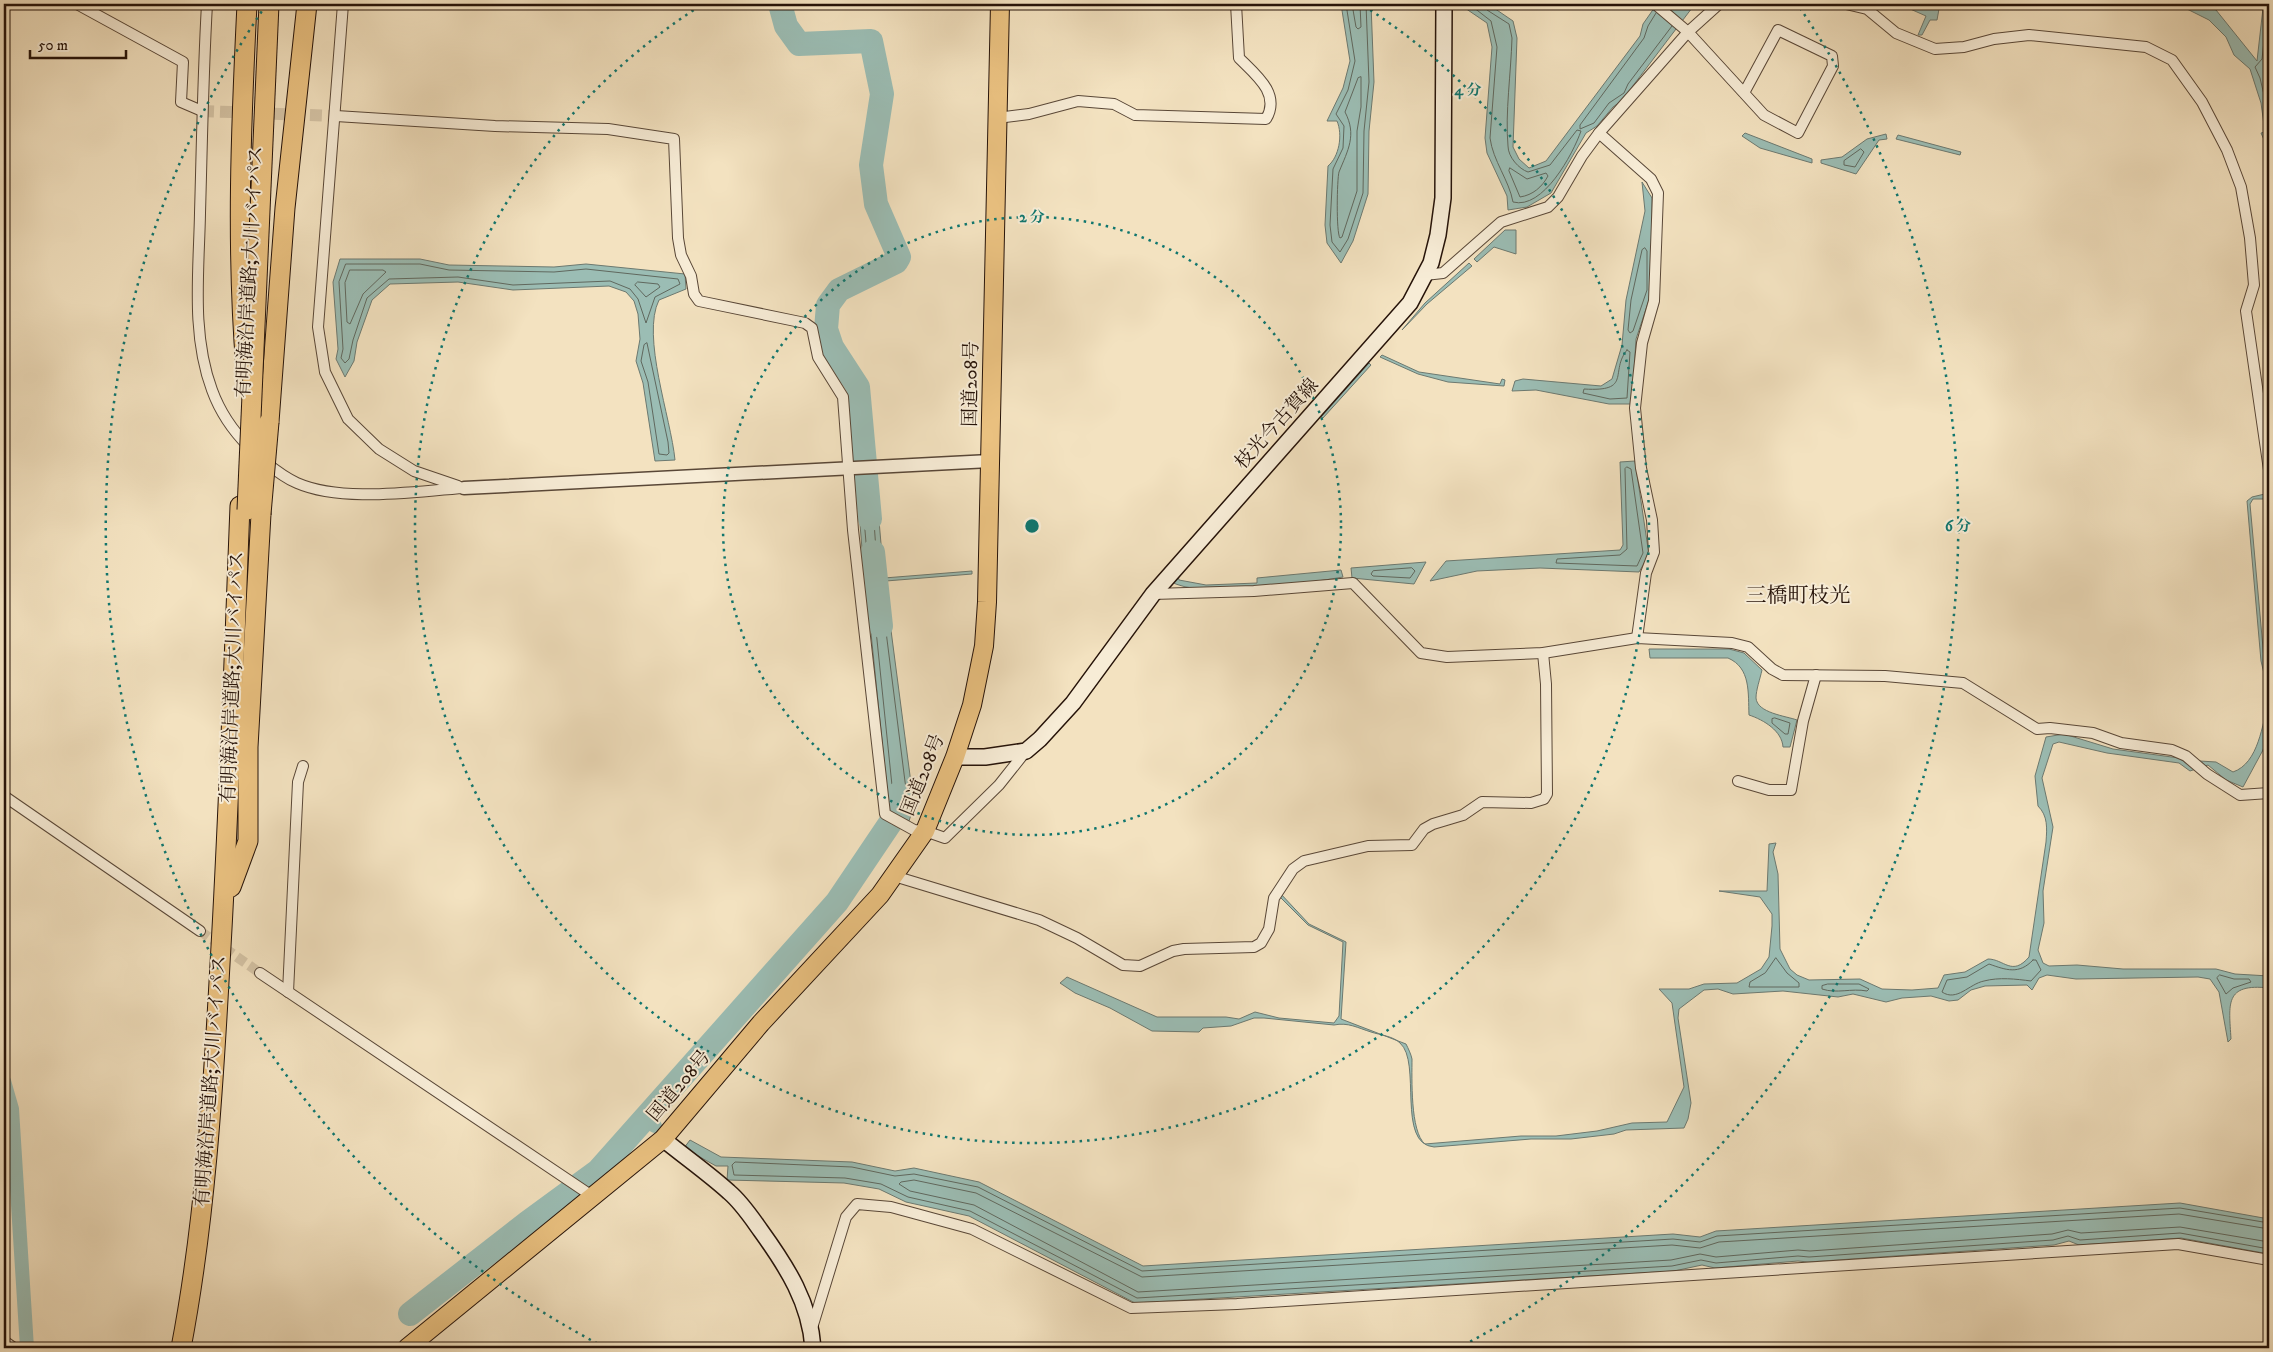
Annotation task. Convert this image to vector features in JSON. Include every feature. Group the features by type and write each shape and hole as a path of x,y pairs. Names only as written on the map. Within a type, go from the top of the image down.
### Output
{"highway":[{"path":"246,369 241,281 240,167 247,4"},
{"name":"有明海沿岸道路;大川バイパス","path":"188,1348 211,1187 222,1048 231,887 248,841 250,510 244,414 262,4"},
{"name":"有明海沿岸道路;大川バイパス","path":"181,1348 190,1302 204,1186 215,1047 250,510 270,4"},
{"path":"250,510 269,422 284,217 307,4"},
{"name":"国道208号","path":"407,1348 663,1139 761,1023 859,920 894,876 955,757 972,705 984,646 987,602 1000,4"}],"main road":[{"name":"枝光今古賀線","path":"1026,751 1040,740 1073,704 1153,594 1410,303 1425,275 1438,235 1443,198 1444,7"},
{"path":"955,757 985,757 1026,751"},
{"path":"663,1139 730,1193 745,1208 784,1262 802,1297 812,1328 813,1348"}],"street":[{"path":"77,4 183,62 181,102 202,112"},
{"path":"207,4 202,112 198,301 201,347 212,391 232,429 260,459 297,484 330,491 370,495 464,488 990,461"},
{"path":"344,4 318,327 325,372 348,419 380,449 414,471 464,488"},
{"path":"997,118 1029,114 1078,101 1114,104 1134,115 1266,119 1271,110 1271,98 1262,81 1239,58 1236,4"},
{"path":"1655,4 1688,32 1764,115 1798,133 1833,66 1832,56 1778,30 1744,93"},
{"path":"1425,275 1443,273 1501,222 1548,207 1558,197 1582,156 1599,133 1688,32 1719,4"},
{"path":"1846,4 1867,9 1896,33 1917,44 1936,49 1964,47 1994,39 2029,35 2146,47 2172,60 2202,102 2227,150 2241,187 2250,238 2254,286 2246,310 2269,470"},
{"path":"336,116 495,126 608,128 674,139 678,238 681,255 690,276 694,294 699,301 805,324 812,328 818,357 843,397 853,530 879,775 885,814 919,830 946,838 999,785 1026,751"},
{"path":"1599,133 1651,179 1658,193 1654,301 1642,344 1635,408 1641,468 1652,520 1654,552 1646,573 1637,638"},
{"path":"1153,594 1254,591 1353,583 1421,654 1447,657 1543,653 1637,638 1732,643 1748,647 1772,669 1783,675 1885,676 1963,683 2037,729 2050,728 2093,734 2121,743 2172,750 2186,756 2207,774 2240,795 2269,793"},
{"path":"894,876 1039,920 1077,938 1122,965 1140,966 1173,951 1184,949 1254,947 1261,943 1270,929 1274,898 1293,869 1304,861 1368,846 1412,845 1428,827 1463,816 1482,802 1531,803 1544,799 1547,794 1546,684 1543,653"},
{"path":"1738,781 1769,790 1791,790 1803,721 1814,691 1816,676"},
{"path":"288,992 298,782 303,766"},
{"path":"4,796 200,931"},
{"path":"260,973 592,1196"},
{"path":"812,1328 846,1217 858,1204 890,1207 972,1229 1131,1308 1237,1304 2178,1244 2269,1260"},
{"path":"4,1341 14,1348"}],"water":[{"path":"1341,4 1371,4 1374,82 1369,131 1368,194 1353,241 1341,263 1327,243 1325,225 1328,166 1335,157 1340,139 1337,121 1327,121 1343,88 1350,61"},
{"path":"1459,4 1488,4 1513,21 1517,38 1513,147 1519,159 1529,168 1546,161 1640,36 1643,24 1657,4 1695,4 1632,87 1627,97 1613,107 1597,126 1586,133 1551,193 1527,207 1508,210 1507,196 1487,153 1485,138 1492,47 1487,23"},
{"path":"1905,4 2005,4 1984,9 1939,9 1937,20 1930,20 1922,35 1918,35 1926,16 1908,8"},
{"path":"2177,4 2206,4 2216,10 2257,61 2263,8 2264,4 2269,4 2269,151 2261,133 2265,132 2261,103 2250,69 2234,55 2226,37 2209,20"},
{"path":"1745,133 1812,159 1812,163 1760,148 1742,136"},
{"path":"1886,134 1887,139 1879,140 1856,174 1821,163 1821,160 1842,157 1867,139"},
{"path":"1898,135 1961,152 1960,155 1896,139"},
{"path":"1642,182 1652,198 1652,291 1636,339 1632,404 1609,404 1536,390 1512,391 1515,381 1523,379 1601,386 1612,379 1622,345 1626,300 1645,211"},
{"path":"1505,230 1516,230 1516,254 1494,247 1477,262 1474,259"},
{"path":"340,259 420,259 449,265 554,267 586,264 685,274 686,289 659,300 654,315 655,355 675,460 655,461 643,383 636,361 640,339 638,314 634,301 626,292 609,286 513,290 458,282 390,284 372,300 357,342 354,361 345,377 336,359 338,349 333,282"},
{"path":"1469,263 1472,266 1427,304 1402,330 1425,303"},
{"path":"1382,355 1419,372 1500,384 1502,379 1505,380 1504,386 1448,382 1418,374 1380,357"},
{"path":"1369,363 1371,365 1323,418 1321,417"},
{"path":"1635,461 1649,555 1639,572 1540,568 1477,571 1430,581 1446,561 1620,550 1623,545 1620,462"},
{"path":"876,486 884,578 972,571 972,574 886,581 886,584 865,586 857,487"},
{"path":"2269,493 2269,499 2253,499 2250,504 2269,694 2261,661 2247,501 2252,497"},
{"path":"1426,562 1414,584 1352,578 1351,568"},
{"path":"1341,570 1343,577 1280,586 1228,590 1184,587 1170,581 1178,576 1179,580 1206,585 1257,583 1257,578"},
{"path":"886,592 914,806 909,821 889,809 867,594"},
{"path":"1649,649 1729,649 1744,653 1762,670 1756,695 1761,707 1797,720 1790,747 1783,747 1776,731 1749,715 1747,682 1741,668 1735,662 1728,658 1650,658"},
{"path":"2269,701 2269,729 2263,750 2243,787 2226,780 2208,765 2190,771 2179,763 2107,753 2059,742 2053,744 2042,778 2053,827 2043,891 2044,923 2038,950 2043,963 2049,966 2077,965 2123,969 2216,969 2235,974 2269,976 2269,988 2254,987 2244,989 2232,999 2230,1006 2231,1039 2228,1042 2219,992 2210,979 2198,977 2076,979 2047,975 2039,978 2032,990 2027,985 1985,986 1971,990 1958,1000 1949,1001 1931,996 1902,998 1886,1002 1853,994 1838,997 1783,991 1733,994 1718,989 1704,990 1679,1009 1678,1018 1691,1103 1684,1128 1626,1130 1614,1134 1571,1139 1531,1139 1434,1147 1426,1144 1521,1136 1556,1136 1597,1131 1632,1123 1667,1122 1684,1087 1672,1003 1659,989 1689,989 1704,984 1737,983 1761,969 1769,957 1772,914 1760,897 1719,891 1767,891 1769,844 1776,843 1773,852 1778,874 1780,949 1790,969 1797,975 1809,980 1860,979 1882,989 1912,990 1938,988 1944,975 1965,972 1988,959 2008,966 2018,966 2029,957 2046,842 2046,822 2044,814 2038,806 2035,776 2046,737 2064,734 2113,749 2179,758 2187,764 2200,761 2216,762 2233,772 2242,767 2254,752"},
{"path":"1280,893 1309,924 1346,942 1341,1019 1383,1035 1348,1025 1264,1018 1254,1018 1231,1026 1203,1028 1199,1032 1152,1031 1110,1008 1075,993 1060,983 1067,977 1157,1017 1226,1017 1239,1019 1255,1012 1279,1018 1334,1023 1339,1016 1343,942 1308,925 1278,895"},
{"path":"1397,1040 1406,1044 1412,1057 1414,1117 1420,1138 1416,1132 1412,1118 1409,1067 1406,1053"},
{"path":"690,1140 721,1157 852,1162 895,1171 914,1168 979,1182 1143,1266 1673,1234 1700,1237 1716,1231 2180,1203 2269,1219 2269,1254 2181,1238 2079,1245 2069,1241 2054,1245 1808,1262 1798,1261 1715,1268 1702,1265 1674,1271 1135,1303 969,1216 906,1202 879,1189 844,1183 727,1180 728,1166 716,1166 684,1148"}],"waterway":[{"path":"780,4 786,26 799,44 871,41 882,94 871,165 876,204 899,257 896,262 839,290 828,305 826,329 832,347 858,387 870,519"},
{"path":"873,552 881,626"},
{"path":"410,1314 527,1223 598,1171 837,902 901,807 898,794"},
{"path":"4,1081 12,1109 27,1348"},
{"path":"645,1120 655,1126"}],"tunnel":[{"path":"202,111 336,116"},
{"path":"200,931 260,973"}],"district":[{"name":"三橋町枝光","path":"1798,596"}]}
